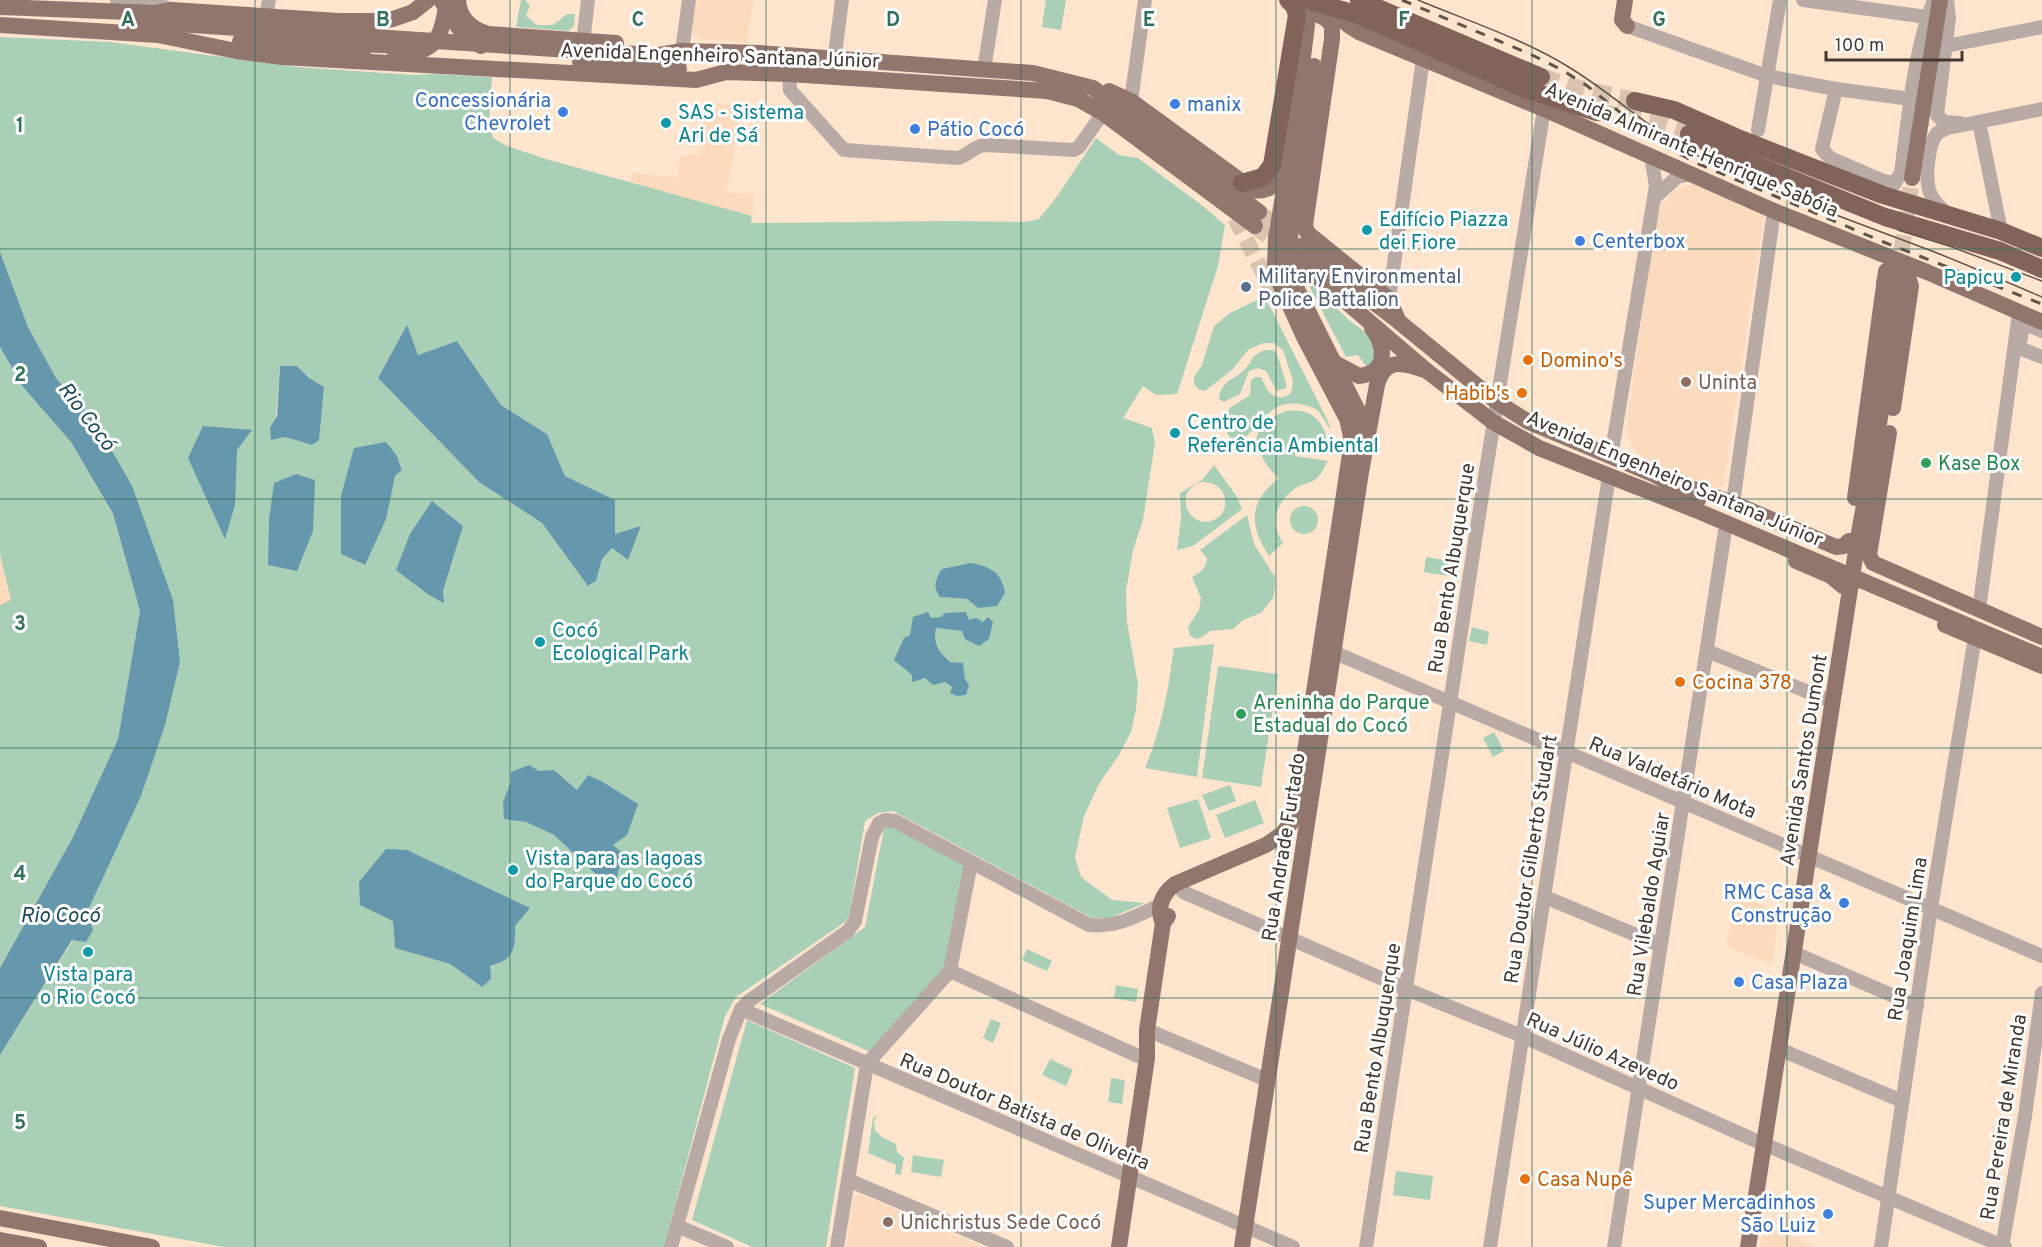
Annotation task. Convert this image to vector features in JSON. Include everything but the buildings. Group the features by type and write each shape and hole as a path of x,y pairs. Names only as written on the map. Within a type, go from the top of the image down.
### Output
{"highway":[{"path":"1242,183 1263,177 1272,165 1307,16 1297,15 1294,6 1288,0"},
{"name":"Avenida Almirante Henrique Sabóia","path":"1359,0 1541,77"},
{"name":"Avenida Almirante Henrique Sabóia","path":"1307,16 1331,6 1359,15 1525,89 1596,112"},
{"name":"Avenida Almirante Henrique Sabóia","path":"1635,100 1688,115 1740,139 1904,181 1947,215 2001,231 2042,248"},
{"name":"Avenida Almirante Henrique Sabóia","path":"1689,134 1745,160 1885,217 2000,251 2042,269"}],"main road":[{"path":"441,0 449,15 468,36 487,49 509,57 726,72"},
{"path":"158,35 409,54 422,52 440,36 444,26 447,0"},
{"path":"458,0 461,14 472,27 488,34 583,42 660,45 682,51"},
{"path":"1625,0 1622,20 1628,26"},
{"path":"1904,181 1940,0"},
{"name":"Avenida Engenheiro Santana Júnior","path":"0,7 75,5 155,13 172,10 268,8 338,21 393,19 424,4"},
{"name":"Avenida Engenheiro Santana Júnior","path":"0,25 158,35 236,51 282,57 696,80 726,72 789,74 1047,92 1078,99 1103,113 1224,204 1257,219 1093,88 1033,73 759,53 682,51 659,55 95,20 86,18 75,5"},
{"name":"Avenida Almirante Henrique Sabóia","path":"1331,6 1348,25 1423,59 1544,109 1774,211 1972,291 2042,322"},
{"path":"1305,225 1332,39 1332,26 1326,18 1306,12 1302,14 1307,16"},
{"path":"1163,923 1159,913 1160,905 1164,896 1175,884 1276,839 1291,823 1296,809 1328,650 1352,441 1347,419 1280,284 1275,264 1276,238 1289,164 1307,16"},
{"path":"1307,16 1307,123 1287,257 1290,271 1359,413 1365,439 1364,454"},
{"path":"328,47 353,44 406,47 413,43 414,39 407,32 350,28 338,21"},
{"path":"1332,39 1337,29 1348,25"},
{"path":"498,35 485,41 484,50 487,55 497,62 525,70"},
{"path":"1093,88 1111,91 1131,101 1256,191 1271,188 1289,164"},
{"path":"1299,178 1320,121"},
{"path":"1296,196 1307,232 1389,299 1398,321"},
{"path":"1224,204 1235,218"},
{"path":"1874,251 1883,258 1891,280"},
{"name":"Avenida Engenheiro Santana Júnior","path":"2042,646 1696,504 1657,495 1539,448 1493,422 1427,370 1355,309 1299,253 1398,321 1497,402 1527,421 1655,475 1696,504 2042,657"},
{"path":"1855,500 1891,280 1892,275 1897,274 1906,277 1911,286 1869,555 1877,566 2042,637"},
{"name":"Avenida Santos Dumont","path":"1748,1247 1833,702 1840,588 1884,396 1891,280"},
{"path":"1909,304 1917,289 1930,283 1941,282 1972,291"},
{"path":"1279,304 1289,320 1305,337"},
{"path":"1335,363 1359,376 1374,372 1381,362 1381,346 1378,337 1355,309"},
{"path":"1364,454 1381,374 1391,365 1399,363 1427,370"},
{"path":"1840,588 1836,574 1842,544 1855,500 1878,395 1884,378"},
{"name":"Rua Andrade Furtado","path":"1242,1247 1304,844 1328,650 1364,454"},
{"path":"1655,475 1842,544"},
{"path":"1657,495 1687,515 1725,531 1840,588"},
{"path":"1877,566 1868,578 1867,585 1871,592 2042,666"},
{"path":"1108,1247 1125,1174 1147,1058 1147,1030 1163,923 1172,903 1183,892 1291,842 1298,841 1304,844"},
{"path":"1211,880 1238,857 1265,856"},
{"path":"1119,1247 1138,1056 1147,1030"},
{"path":"0,1218 152,1247"},
{"path":"0,1240 39,1247"}],"street":[{"path":"117,0 155,3 172,10"},
{"path":"583,42 588,0"},
{"path":"682,51 689,0"},
{"path":"832,77 842,0"},
{"path":"984,69 995,0"},
{"path":"1131,101 1145,0"},
{"path":"1758,130 1779,0"},
{"path":"1803,0 1927,17"},
{"path":"1904,181 1911,99 1927,17 1934,0"},
{"path":"1947,0 1949,18 1937,115 1944,122 1975,123"},
{"path":"1628,26 1767,76 1836,89 1911,99"},
{"path":"1946,46 2042,27"},
{"path":"1389,299 1423,59"},
{"path":"789,74 790,90 844,150 958,158 981,145 1074,150 1079,147 1103,113"},
{"name":"Avenida Almirante Henrique Sabóia","path":"1836,89 1822,149 1830,158 1883,181 1904,181"},
{"name":"Rua Bento Albuquerque","path":"1366,1247 1493,422 1544,109"},
{"path":"1904,181 1931,146 1937,133 1948,128 2042,109"},
{"path":"1975,123 2001,231"},
{"path":"1611,457 1654,198 1655,177 1652,156"},
{"path":"1654,198 1680,176 1692,174"},
{"path":"1904,181 1930,194 1947,215"},
{"path":"1733,503 1774,211"},
{"path":"1979,610 2019,313"},
{"path":"2042,331 2026,324 2023,326 2019,348 2042,357"},
{"name":"Rua Doutor Gilberto Studart","path":"1490,1247 1609,476"},
{"name":"Rua Vilebaldo Aguiar","path":"1614,1247 1725,531"},
{"name":"Rua Joaquim Lima","path":"1881,1247 1931,908 1975,638"},
{"name":"Rua Valdetário Mota","path":"1328,650 2042,956"},
{"path":"1707,651 1833,702"},
{"path":"671,1247 729,1038 741,1010 749,1001 839,937 852,925 857,918 872,837 879,823 891,819 1089,925 1120,923 1160,905"},
{"path":"837,1247 867,1064 950,971 971,863"},
{"name":"Rua Júlio Azevedo","path":"1183,892 1406,989 1522,1036 2003,1247"},
{"path":"1545,897 1660,945"},
{"path":"1794,953 1917,1006"},
{"path":"950,971 1138,1056"},
{"name":"Rua Pereira de Miranda","path":"2003,1247 2025,1116 2042,993"},
{"name":"Rua Doutor Batista de Oliveira","path":"741,1010 1293,1247"},
{"path":"1147,1030 1267,1080"},
{"path":"1779,1049 1902,1101"},
{"path":"848,1180 1007,1247"},
{"path":"677,1226 727,1247"}],"shaded area":[{"path":"697,0 753,0 747,43 697,38 692,31"},
{"path":"705,104 741,105 727,192 755,194 752,216 631,183 632,173 678,177 680,155 700,156"},
{"path":"1694,184 1762,214 1764,217 1723,486 1715,489 1644,459 1633,448 1627,433 1658,210 1672,192"},
{"path":"0,554 11,600 0,605"},
{"path":"1735,893 1779,912 1772,965 1727,946"},
{"name":"Unichristus Sede Cocó","path":"860,1194 984,1247 846,1247 854,1197"},
{"path":"1764,1225 1786,1234 1816,1247 1760,1247"}],"green space":[{"path":"521,0 525,0 530,5 526,16 537,25 553,25 567,14 575,14 574,26 568,31 516,27"},
{"path":"1046,0 1066,0 1061,30 1042,27"},
{"name":"Cocó Ecological Park","path":"0,37 110,42 297,67 414,75 492,77 489,124 493,138 507,146 752,216 751,223 1025,222 1039,219 1096,138 1119,155 1138,158 1225,225 1218,266 1177,394 1156,395 1143,386 1123,418 1152,428 1155,443 1143,520 1133,550 1126,591 1127,622 1138,684 1136,710 1131,732 1119,755 1099,784 1084,816 1075,857 1081,877 1112,900 1145,903 1110,918 1092,918 893,811 878,813 865,821 849,916 845,922 736,997 725,1016 664,1247 224,1247 0,1206 0,1055 73,940 141,796 180,662 96,423 56,378 28,327 0,252","holes":["407,326 418,355 457,341 501,405 547,434 565,476 615,500 615,535 641,526 628,560 612,548 602,559 596,581 588,586 542,523 479,482 378,378","280,366 297,366 309,379 324,387 312,445 285,437 270,427 276,416","203,426 251,431 237,450","397,456 402,469 395,476 364,565 341,554","432,501 463,526 443,591 444,602","970,563 978,608 967,599 940,597 936,591 942,569","941,617 983,622 962,631 936,628 935,639 940,651 950,662 963,664 965,679 950,693 952,687 945,682 925,678 904,638 926,623","554,770 577,790 613,845 605,883 554,835 526,822 505,818 503,802 511,781","476,884 529,908 514,926 515,941 499,964 490,966 482,987 450,964 395,948 393,921"]},
{"path":"1305,278 1349,320 1369,335 1378,353 1369,370 1358,355 1346,357"},
{"path":"1261,298 1266,299 1331,429 1315,409 1299,404 1286,404 1268,413 1249,434 1241,439 1232,440 1227,433 1226,414 1230,408 1250,395 1251,380 1255,377 1261,377 1272,395 1276,397 1280,398 1291,393 1293,381 1283,350 1274,343 1263,343 1248,350 1232,370 1205,391 1198,389 1194,384 1194,377 1202,365 1214,326 1230,313"},
{"path":"0,347 23,387 71,442 113,515 140,611 118,739 73,837 0,968 0,605 11,600 0,554"},
{"path":"1265,350 1273,350 1277,354 1286,388 1277,391 1266,371 1258,368 1249,371 1240,394 1224,402 1219,399 1225,384 1244,370 1256,355"},
{"path":"1286,411 1305,412 1317,419 1325,433 1329,451 1296,446 1295,456 1328,461 1315,479 1299,486 1280,504 1276,526 1283,543 1269,556 1258,534 1255,514 1262,496 1279,478 1271,471 1264,459 1258,447 1257,436 1268,421"},
{"path":"1214,465 1237,497 1242,509 1193,546 1177,550 1181,518 1180,493 1202,480","holes":["1201,482 1208,482 1222,491 1225,502 1222,514 1212,521 1203,522 1189,512 1186,496 1191,488"]},
{"path":"1304,506 1314,510 1318,520 1314,530 1304,534 1294,530 1290,520 1294,510"},
{"path":"1247,515 1254,544 1275,577 1273,598 1261,613 1243,620 1233,629 1210,631 1197,639 1190,636 1188,627 1199,610 1201,598 1192,577 1206,565 1207,558 1200,550"},
{"path":"1426,557 1457,562 1455,577 1424,572"},
{"path":"1472,627 1489,632 1487,645 1469,641"},
{"path":"1214,644 1197,777 1145,768 1160,724 1174,648"},
{"name":"Areninha do Parque Estadual do Cocó","path":"1218,666 1278,674 1261,787 1202,778"},
{"path":"1494,732 1504,751 1493,757 1483,738"},
{"path":"1230,785 1236,801 1209,811 1202,795"},
{"path":"1198,799 1211,838 1180,848 1167,808"},
{"path":"1255,800 1264,823 1225,838 1216,815"},
{"path":"885,823 966,865 947,969 873,1053 760,1004 865,927"},
{"path":"1027,949 1052,961 1047,971 1022,960"},
{"path":"1116,985 1138,989 1136,1002 1114,998"},
{"path":"991,1019 1001,1023 993,1043 983,1038"},
{"path":"747,1020 855,1068 826,1247 752,1247 692,1220"},
{"path":"1050,1059 1073,1070 1066,1086 1042,1075"},
{"path":"1111,1078 1125,1080 1122,1104 1108,1102"},
{"path":"877,1115 874,1121 875,1130 882,1137 896,1144 897,1152 904,1158 901,1175 895,1174 896,1165 868,1153 873,1118"},
{"path":"913,1155 944,1160 941,1177 911,1172"},
{"path":"1396,1171 1433,1176 1430,1200 1393,1195"}],"water":[{"name":"Rio Cocó","path":"0,252 28,327 56,378 96,423 132,486 173,600 180,662 165,725 141,796 87,912 93,930 86,942 72,940 0,1055 0,968 73,837 118,739 140,611 113,514 71,442 23,387 0,347"},
{"path":"407,325 418,355 457,341 501,405 547,434 565,476 615,500 615,534 641,526 628,560 612,548 602,559 596,581 588,586 542,523 479,482 378,378"},
{"path":"280,366 297,366 309,378 324,387 319,440 312,445 285,437 271,440 270,427 277,416"},
{"path":"203,426 252,430 237,450 235,505 225,539 188,458"},
{"path":"386,442 397,456 402,470 395,476 386,519 365,565 341,554 341,496 354,448"},
{"path":"296,474 315,480 313,531 297,571 268,565 269,520 274,483"},
{"path":"432,501 463,526 443,591 444,603 429,595 396,570 410,534"},
{"path":"970,563 989,568 998,575 1005,593 997,606 978,608 967,599 940,597 936,583 942,569"},
{"path":"928,612 931,618 941,617 945,613 966,612 969,620 976,618 983,622 988,617 993,622 989,639 979,646 965,639 962,631 936,628 935,639 940,651 950,662 963,663 965,679 969,685 966,695 957,696 950,693 952,687 945,682 933,685 925,678 912,682 912,675 894,660 904,638 910,635 913,617"},
{"path":"529,765 539,771 554,770 577,790 588,775 638,804 627,835 613,845 622,853 617,878 605,883 554,835 526,822 504,819 503,802 511,781 511,772"},
{"path":"386,849 407,850 530,908 515,926 514,947 508,957 490,966 491,979 482,987 450,964 395,948 393,921 360,905 359,882"}],"tunnel":[{"path":"1541,77 1571,87 1635,101"},
{"path":"1596,112 1652,122 1689,134"},
{"path":"1898,275 1912,178"},
{"path":"1259,212 1288,236"},
{"path":"1235,218 1279,304"},
{"path":"1255,226 1285,250"}],"tram line":[{"path":"1418,0 1550,56 1584,77 1667,137 1702,158 1789,196 1937,253 2042,297"},
{"path":"1898,230 1952,247 2042,281"}],"railway":[{"path":"1402,0 1530,54 1562,70 1586,85 1668,148 1699,164 1886,243 2042,304"}],"place":[{"name":"manix","path":"1175,104"},
{"name":"Concessionária Chevrolet","path":"563,112"},
{"name":"SAS - Sistema Ari de Sá","path":"666,123"},
{"name":"Pátio Cocó","path":"915,129"},
{"name":"Edifício Piazza dei Fiore","path":"1367,230"},
{"name":"Centerbox","path":"1580,241"},
{"name":"Papicu","path":"2016,277"},
{"name":"Military Environmental Police Battalion","path":"1246,287"},
{"name":"Domino's","path":"1528,360"},
{"name":"Uninta","path":"1686,382"},
{"name":"Habib's","path":"1522,393"},
{"name":"Centro de Referência Ambiental","path":"1175,433"},
{"name":"Kase Box","path":"1926,463"},
{"name":"Cocó Ecological Park","path":"540,642"},
{"name":"Cocina 378","path":"1680,682"},
{"name":"Areninha do Parque Estadual do Cocó","path":"1241,714"},
{"name":"Vista para as lagoas do Parque do Cocó","path":"513,870"},
{"name":"RMC Casa & Construção","path":"1844,903"},
{"name":"Vista para o Rio Cocó","path":"88,952"},
{"name":"Casa Plaza","path":"1739,982"},
{"name":"Casa Nupê","path":"1525,1179"},
{"name":"Super Mercadinhos São Luiz","path":"1828,1214"},
{"name":"Unichristus Sede Cocó","path":"888,1222"}]}
